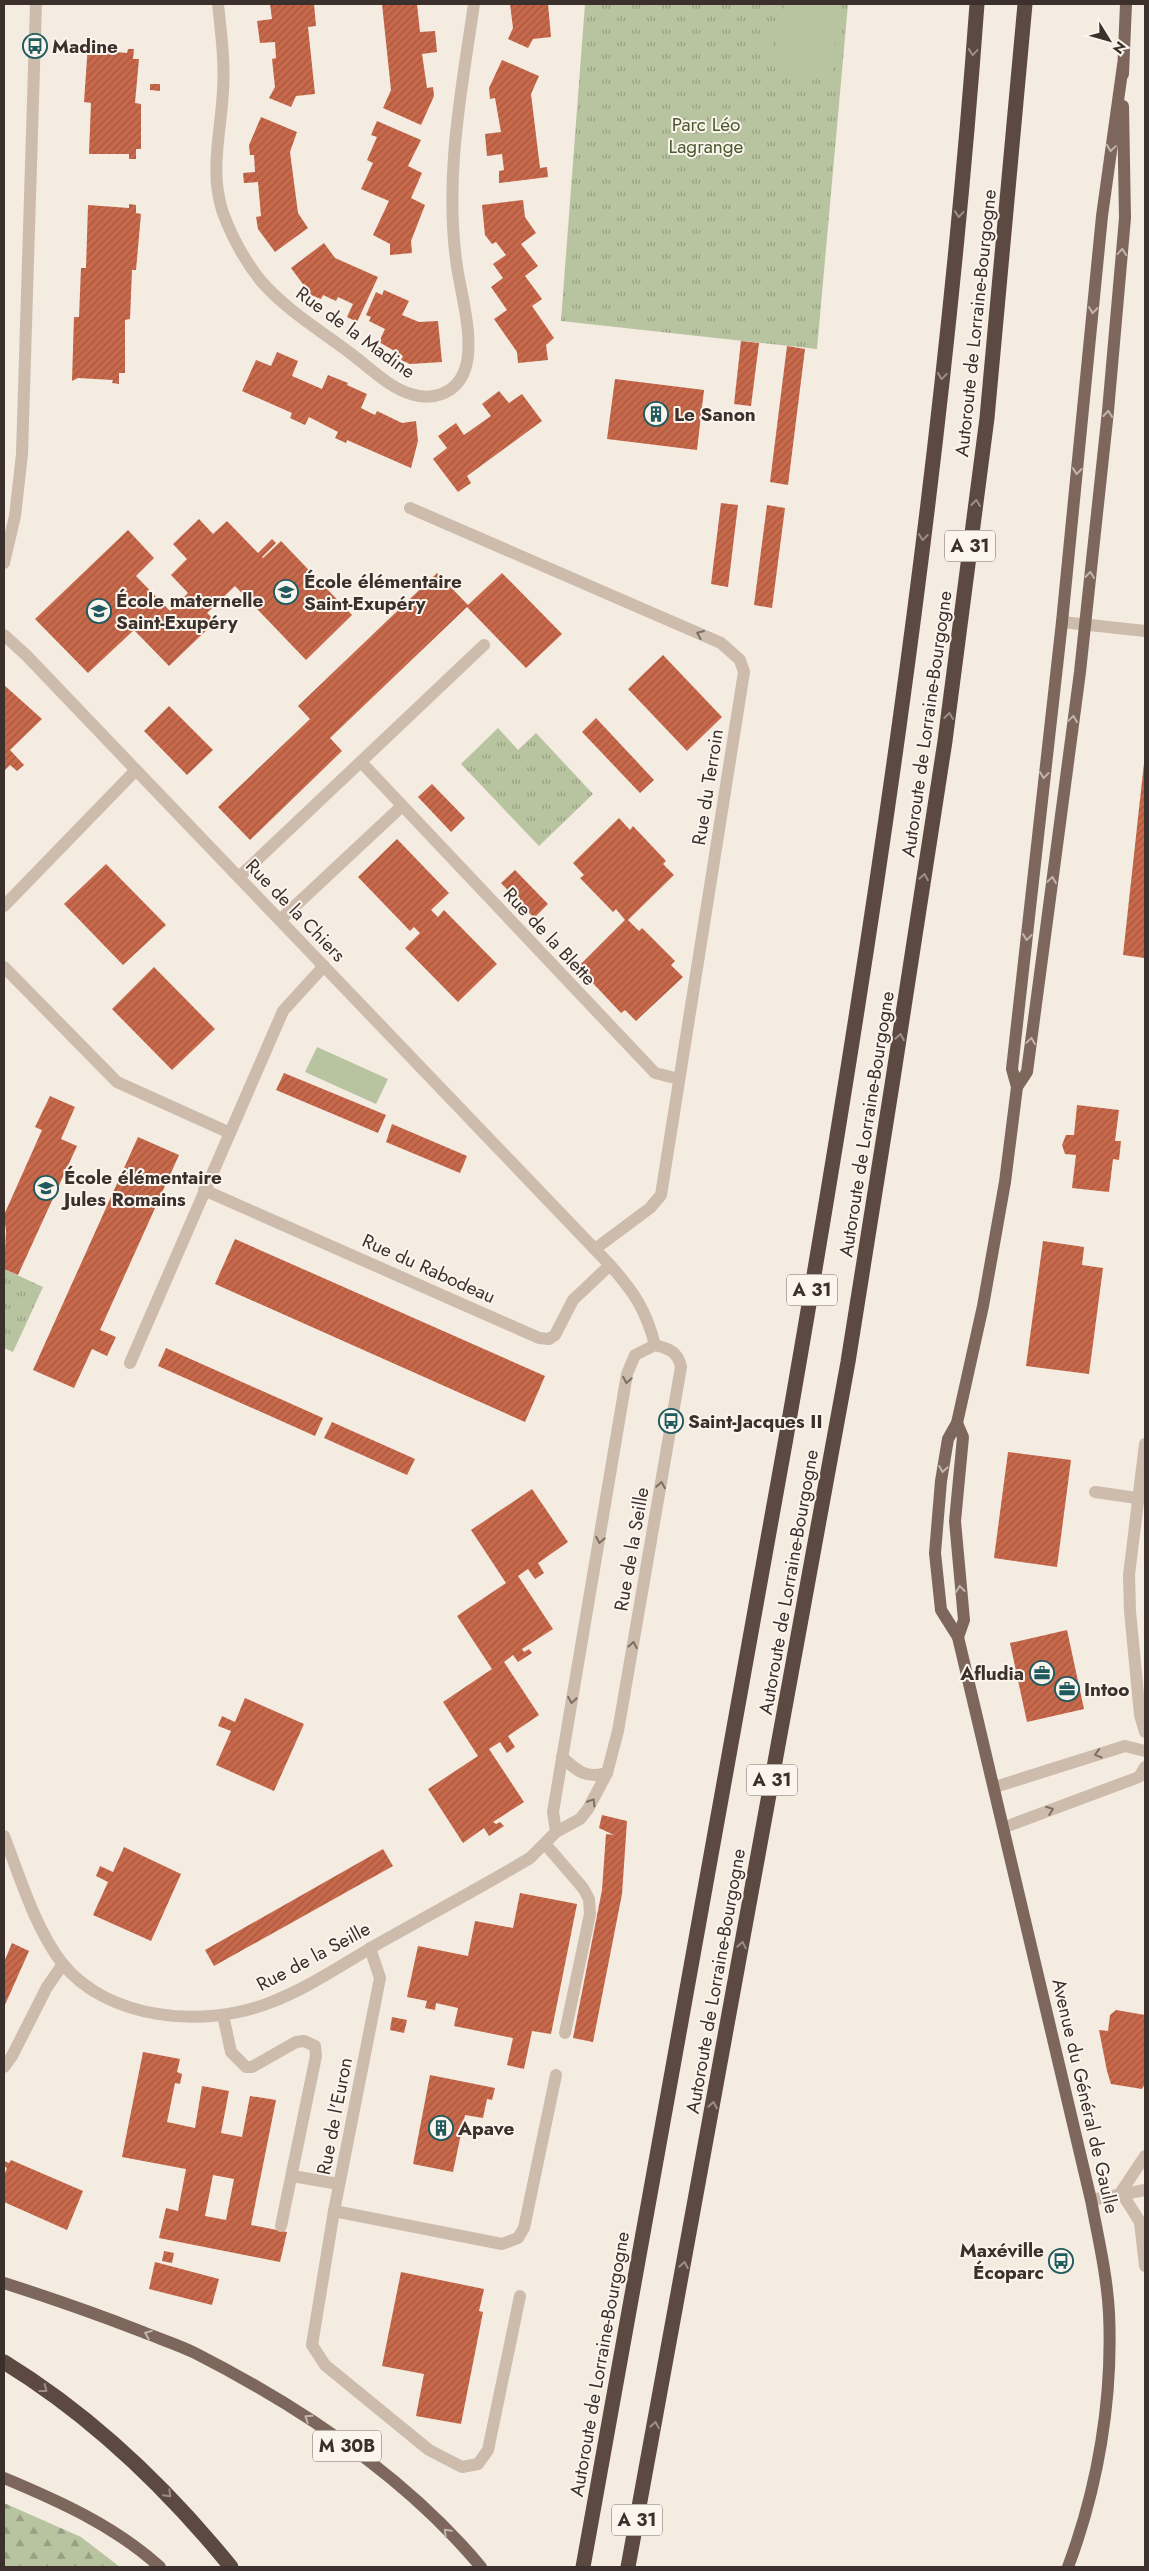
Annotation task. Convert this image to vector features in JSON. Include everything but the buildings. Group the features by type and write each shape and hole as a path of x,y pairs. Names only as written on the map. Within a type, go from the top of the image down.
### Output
{"highway":[{"name":"Autoroute de Lorraine-Bourgogne","path":"583,2567 723,1807 806,1325 864,969 891,786 938,418 977,4"},
{"name":"Autoroute de Lorraine-Bourgogne","path":"628,2567 847,1372 900,1036 945,741 987,418 1025,4"},
{"path":"4,2362 25,2375 98,2430 140,2467 189,2518 231,2567"}],"main road":[{"path":"1017,1087 1027,1072 1085,624 1108,411 1125,218 1123,65 1126,4"},
{"path":"1017,1087 1012,1069 1062,622 1102,216 1123,65"},
{"name":"Avenue du Général de Gaulle","path":"1017,1087 1005,1182 988,1281 957,1423 948,1439 941,1481 935,1553 941,1610 958,1637 1005,1827 1091,2200 1106,2281 1109,2313 1106,2401 1092,2492 1082,2531 1068,2567"},
{"name":"Avenue du Général de Gaulle","path":"957,1423 962,1437 955,1521 964,1620 958,1637"},
{"name":"M 30B","path":"4,2283 78,2306 194,2352 292,2408 356,2453 404,2492 481,2567"},
{"path":"4,2478 63,2503 101,2524 128,2541 160,2567"}],"street":[{"path":"4,563 16,516 22,454 36,4"},
{"name":"Rue de la Madine","path":"218,4 223,56 223,91 216,161 217,192 233,236 246,261 260,280 295,313 397,388 427,398 450,391 459,383 468,358 455,250 452,172 456,128 474,4"},
{"name":"Rue du Terroin","path":"410,508 721,643 732,650 740,660 744,672 658,1200 595,1249"},
{"path":"1062,622 1145,631"},
{"name":"Rue de la Chiers","path":"4,635 26,655 595,1249"},
{"path":"239,877 484,645"},
{"name":"Rue de la Blette","path":"361,762 655,1073 679,1078"},
{"path":"4,906 136,770"},
{"path":"280,920 402,806"},
{"path":"130,1363 283,1010 324,966"},
{"path":"4,967 117,1082 230,1133"},
{"name":"Rue du Rabodeau","path":"204,1190 539,1338 549,1339 555,1335 573,1300 610,1265"},
{"path":"595,1249 641,1304 648,1318 655,1345"},
{"name":"Rue de la Seille","path":"4,1836 33,1911 63,1964 100,1993 138,2010 182,2017 223,2015 269,2003 514,1868 546,1845 556,1832 580,1819 597,1794 607,1773 618,1731 681,1367 676,1353 655,1345 635,1355 627,1374 553,1812 556,1832"},
{"path":"1145,1444 1132,1539 1130,1611 1140,1715 1145,1732"},
{"path":"1095,1492 1137,1498"},
{"path":"1132,1539 1145,1541"},
{"path":"995,1787 1124,1746 1145,1751"},
{"path":"562,1757 582,1774 588,1776 607,1773"},
{"path":"1005,1827 1139,1777 1145,1767"},
{"path":"546,1845 583,1888 589,1899 590,1914 565,2033"},
{"name":"Rue de l'Euron","path":"370,1948 380,1978 339,2184 319,2293 312,2345 325,2365 429,2450 462,2467 478,2464 488,2450 520,2296"},
{"path":"4,2067 12,2056 47,1988 63,1964"},
{"path":"223,2015 231,2052 246,2067 252,2067 296,2042 310,2042 315,2046 316,2056 281,2226"},
{"path":"334,2211 502,2244 518,2238 524,2228 556,2075"},
{"path":"1121,2192 1145,2156"},
{"path":"292,2176 339,2184"},
{"path":"1091,2200 1121,2192 1145,2190"},
{"path":"1121,2192 1140,2222 1145,2266"}],"green space":[{"name":"Parc Léo Lagrange","path":"585,4 848,4 817,349 561,321"},
{"path":"784,4 838,4 832,78 778,73"},
{"path":"763,29 775,30 773,54 761,53"},
{"path":"498,728 518,750 536,733 593,794 539,846 461,764"},
{"path":"317,1047 388,1079 376,1104 305,1072"},
{"path":"4,1269 43,1287 13,1352 4,1348"},
{"path":"4,2503 81,2537 120,2567 4,2567"}],"place":[{"name":"Madine","path":"35,46"},
{"name":"Le Sanon","path":"656,414"},
{"name":"École élémentaire Saint-Exupéry","path":"286,592"},
{"name":"École maternelle Saint-Exupéry","path":"99,611"},
{"name":"École élémentaire Jules Romains","path":"46,1188"},
{"name":"Saint-Jacques II","path":"671,1421"},
{"name":"Afludia","path":"1042,1673"},
{"name":"Intoo","path":"1067,1689"},
{"name":"Apave","path":"441,2128"},
{"name":"Maxéville Écoparc","path":"1061,2261"}]}
